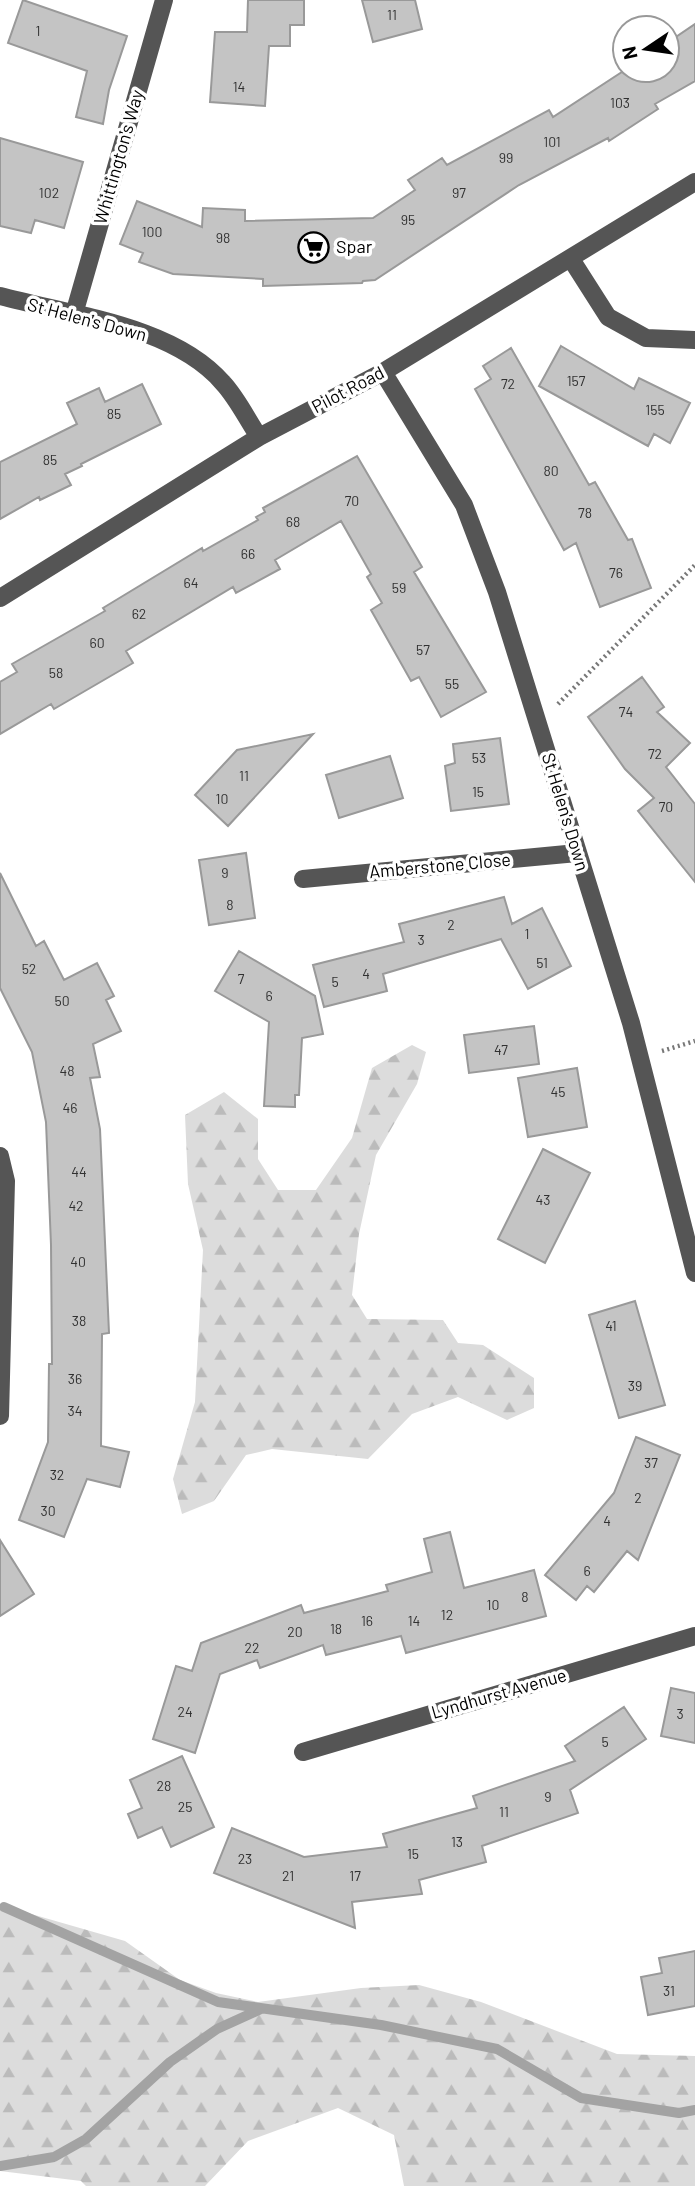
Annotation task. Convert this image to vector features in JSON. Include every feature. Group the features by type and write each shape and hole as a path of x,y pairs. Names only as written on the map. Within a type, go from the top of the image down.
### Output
{"street":[{"name":"Whittington's Way","path":"74,314 164,0"},
{"name":"Pilot Road","path":"0,598 259,436 383,372 695,182"},
{"path":"571,259 608,317 646,338 695,340"},
{"name":"St Helen's Down","path":"0,296 139,331 187,353 223,382 259,436"},
{"name":"St Helen's Down","path":"383,372 464,505 497,592 631,1023 695,1273"},
{"name":"Amberstone Close","path":"303,879 577,853"},
{"path":"0,1156 6,1181 0,1416"},
{"name":"Lyndhurst Avenue","path":"303,1752 695,1636"}],"path":[{"path":"539,724 695,565"},
{"path":"671,1048 695,1041"}],"green space":[{"path":"412,1045 426,1052 417,1084 376,1155 359,1234 352,1295 367,1319 443,1320 458,1343 483,1345 534,1378 534,1408 507,1420 458,1397 412,1414 368,1459 272,1449 246,1455 214,1501 182,1514 173,1479 195,1402 203,1250 188,1184 185,1115 224,1092 258,1119 258,1159 278,1190 316,1190 352,1138 372,1068"},
{"path":"0,1905 125,1941 180,1980 216,1993 258,2002 361,1988 419,1985 481,2002 617,2054 695,2056 695,2186 404,2186 394,2135 338,2108 248,2141 205,2186 86,2186 81,2181 0,2171"}],"building":[{"path":"23,0 127,36 109,90 103,124 76,117 87,71 8,43"},
{"path":"248,0 304,0 304,25 290,25 290,46 269,46 265,106 210,102 215,32 247,32"},
{"path":"362,0 415,0 422,29 373,42"},
{"path":"695,24 695,81 655,104 658,109 609,141 608,138 519,185 375,280 362,283 263,286 263,279 173,274 139,262 143,253 120,244 137,201 202,227 203,208 245,210 245,221 373,218 415,190 408,180 442,158 447,165 549,110 553,117 611,79 611,84 681,84 681,34"},
{"path":"0,138 83,162 64,228 35,220 31,233 0,226"},
{"path":"561,346 634,389 639,378 690,403 670,443 654,434 648,446 539,386"},
{"path":"511,348 589,485 595,482 628,540 632,539 651,588 600,607 576,543 564,550 475,389 491,379 483,366"},
{"path":"142,384 161,424 65,474 71,485 40,500 39,497 0,519 0,462 77,424 67,403 99,388 105,402"},
{"path":"357,456 422,567 414,572 486,692 441,717 419,677 411,681 371,610 382,603 367,577 371,574 341,521 275,560 280,569 236,593 233,587 126,651 133,663 54,709 51,704 0,734 0,682 17,672 12,664 105,611 103,608 202,548 203,551 258,520 256,517 265,512 263,508"},
{"path":"642,677 664,707 657,712 690,743 666,767 695,804 695,882 638,811 654,798 625,769 588,717"},
{"path":"313,734 228,826 195,795 237,750"},
{"path":"500,738 509,804 451,811 445,766 455,763 453,744"},
{"path":"390,756 403,798 339,818 326,775"},
{"path":"246,853 255,918 209,925 199,860"},
{"path":"0,873 36,946 44,941 64,980 97,963 114,996 106,1000 121,1031 93,1044 100,1077 90,1078 100,1129 109,1333 102,1334 101,1446 129,1452 120,1487 87,1479 64,1537 19,1520 48,1442 49,1364 52,1364 51,1245 46,1122 32,1052 0,988"},
{"path":"504,897 512,924 542,908 571,966 528,989 501,939 383,974 387,991 324,1007 313,965 404,942 399,924"},
{"path":"239,951 315,996 323,1034 302,1038 299,1095 295,1095 295,1107 264,1106 269,1022 215,991"},
{"path":"534,1026 539,1064 469,1073 464,1035"},
{"path":"577,1068 587,1127 528,1137 518,1078"},
{"path":"543,1149 590,1173 545,1263 498,1239"},
{"path":"635,1301 665,1405 619,1418 589,1315"},
{"path":"636,1437 680,1455 638,1560 627,1551 594,1592 587,1586 576,1600 545,1575 614,1493"},
{"path":"450,1532 464,1588 534,1570 546,1616 406,1653 401,1636 326,1655 323,1645 260,1668 257,1660 220,1674 195,1753 153,1739 176,1666 192,1671 201,1643 301,1605 304,1613 388,1591 386,1585 432,1572 424,1539"},
{"path":"0,1540 34,1594 0,1616"},
{"path":"671,1688 695,1693 695,1743 661,1736"},
{"path":"624,1707 646,1739 570,1790 578,1813 482,1846 486,1862 419,1880 422,1894 352,1902 355,1928 214,1873 232,1828 304,1857 387,1847 383,1834 477,1808 473,1796 575,1761 565,1746"},
{"path":"182,1756 214,1827 171,1847 162,1827 138,1838 128,1814 142,1808 130,1780"},
{"path":"695,1951 695,2006 648,2015 641,1977 662,1973 659,1958"}],"waterway":[{"path":"4,1907 218,2002 381,2025 497,2049 581,2098 679,2113 695,2110"},
{"path":"0,2166 54,2157 86,2139 170,2062 217,2029 261,2009"}],"place":[{"name":"Spar","path":"313,247"}]}
